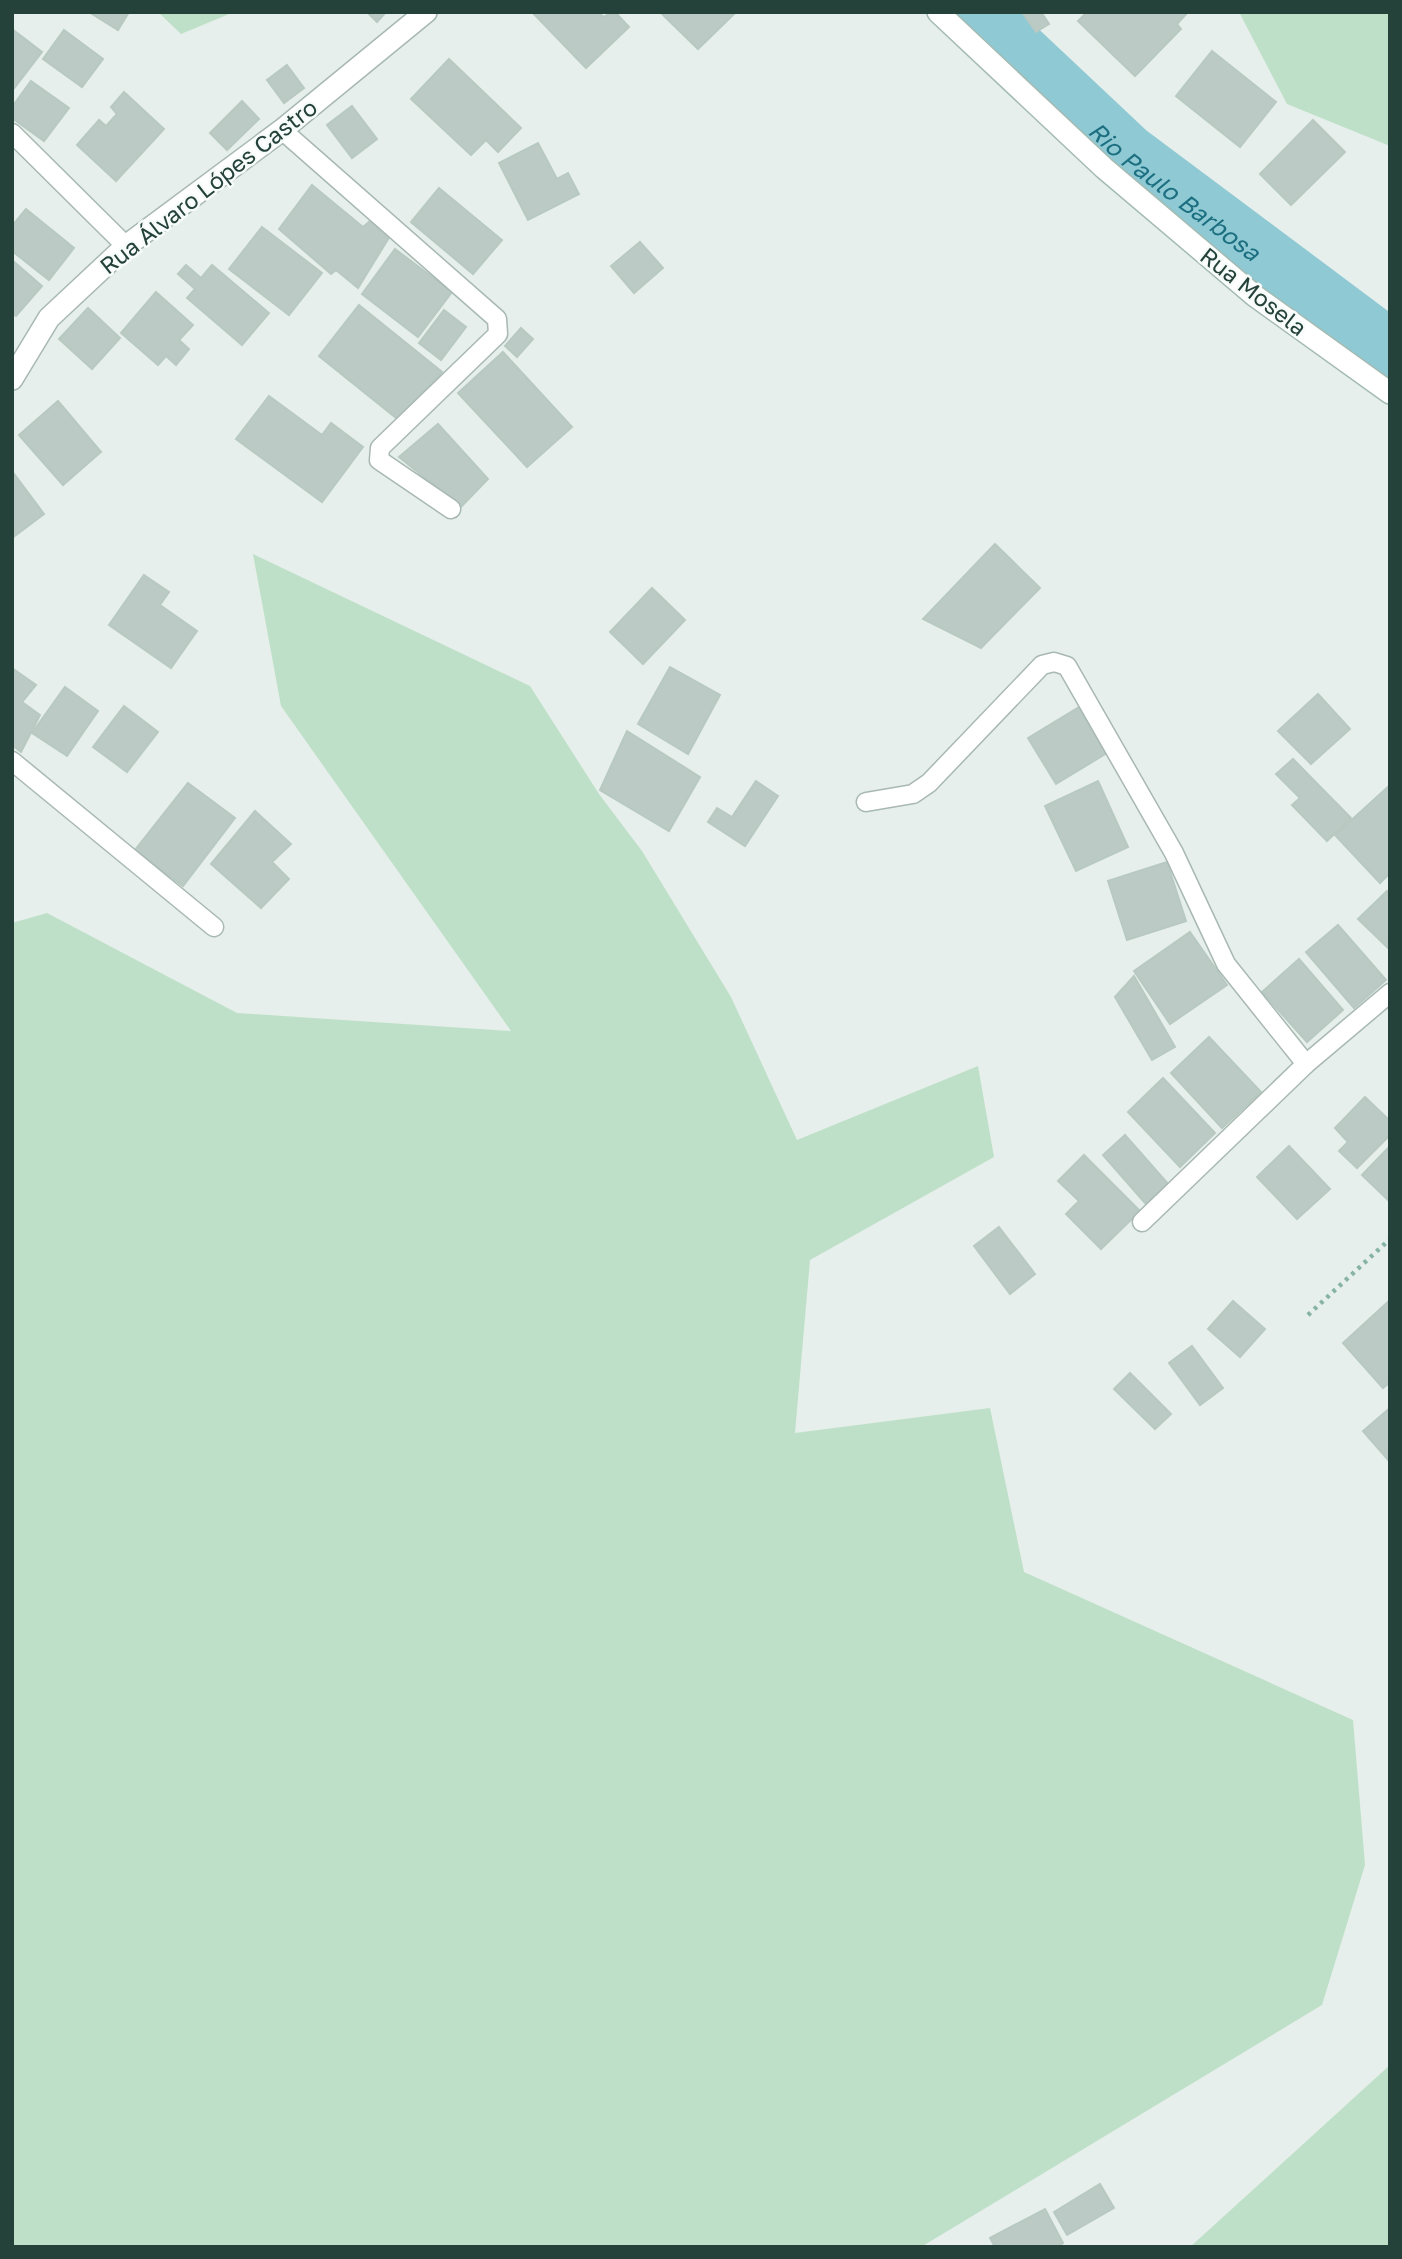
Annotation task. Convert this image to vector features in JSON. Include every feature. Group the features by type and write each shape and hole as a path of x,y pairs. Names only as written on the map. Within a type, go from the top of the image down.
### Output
{"street":[{"name":"Rua Álvaro Lópes Castro","path":"12,379 48,318 126,246 282,130 426,12"},
{"name":"Rua Mosela","path":"938,12 1104,168 1154,211 1255,296 1390,393"}],"lane":[{"path":"282,130 497,319 498,334 380,448 379,460 451,509"},
{"path":"12,133 126,246"},
{"path":"866,802 913,794 929,783 1041,665 1054,662 1067,666 1174,853 1226,964 1306,1064"},
{"path":"12,761 214,927"},
{"path":"1142,1222 1306,1064 1390,993"}],"path":[{"path":"1307,1315 1390,1238"}],"green space":[{"path":"158,12 234,12 181,34"},
{"path":"1239,12 1390,12 1390,146 1287,104"},
{"path":"253,554 530,686 599,794 642,851 731,997 797,1140 978,1066 994,1157 810,1260 795,1433 990,1408 1024,1572 1353,1720 1365,1865 1322,2005 921,2247 12,2247 12,923 47,913 237,1013 511,1031 281,706"},
{"path":"1390,2065 1390,2247 1190,2247"}],"building":[{"path":"89,12 129,12 118,30"},
{"path":"367,12 386,12 377,22"},
{"path":"532,12 599,12 603,17 615,12 629,27 586,68"},
{"path":"660,12 736,12 698,49"},
{"path":"1022,12 1041,12 1049,24 1036,32"},
{"path":"1087,12 1188,12 1177,24 1181,29 1135,76 1078,21"},
{"path":"12,29 42,52 12,91"},
{"path":"64,30 103,59 82,87 43,59"},
{"path":"1212,51 1276,102 1240,147 1176,96"},
{"path":"449,59 521,128 498,152 486,140 471,155 411,99"},
{"path":"287,65 304,88 284,103 267,80"},
{"path":"31,81 69,108 44,141 12,118 12,107"},
{"path":"124,92 164,129 116,181 77,145 99,120 106,126 117,114 111,107"},
{"path":"242,101 259,119 227,150 210,133"},
{"path":"352,106 377,139 352,158 327,125"},
{"path":"1313,120 1345,152 1291,205 1260,174"},
{"path":"538,143 557,179 568,173 579,194 528,220 499,163"},
{"path":"312,185 363,227 371,220 390,236 358,288 336,270 331,274 279,229"},
{"path":"439,188 502,240 473,274 411,222"},
{"path":"26,209 74,248 49,280 12,251 12,226"},
{"path":"262,227 322,273 289,315 229,269"},
{"path":"640,242 663,268 634,293 611,266"},
{"path":"395,249 452,292 418,337 362,294"},
{"path":"12,260 42,286 16,316 12,313"},
{"path":"186,265 201,278 212,265 269,313 242,345 187,298 195,289 178,274"},
{"path":"156,292 193,325 179,340 189,349 176,365 166,356 158,365 121,333"},
{"path":"359,305 442,372 400,421 319,356"},
{"path":"88,308 120,338 92,369 59,339"},
{"path":"444,310 466,327 441,360 419,343"},
{"path":"521,328 533,339 517,357 505,346"},
{"path":"503,352 572,427 527,467 458,393"},
{"path":"269,396 322,435 331,423 363,447 322,502 236,439"},
{"path":"58,401 101,452 63,485 19,435"},
{"path":"438,424 488,479 461,507 399,457"},
{"path":"12,471 44,514 12,538"},
{"path":"995,544 1040,588 981,648 923,619"},
{"path":"144,575 169,592 160,605 197,631 171,668 109,625"},
{"path":"652,588 685,620 643,664 610,632"},
{"path":"670,667 720,695 688,754 638,724"},
{"path":"12,668 36,685 22,702 40,715 21,752 12,745"},
{"path":"65,687 98,711 67,756 32,733"},
{"path":"1318,694 1350,729 1311,764 1278,731"},
{"path":"124,706 158,732 127,772 93,747"},
{"path":"1079,707 1107,753 1056,784 1028,738"},
{"path":"627,731 700,777 669,831 600,790"},
{"path":"1293,759 1351,818 1327,841 1292,805 1300,798 1276,774"},
{"path":"756,781 778,796 745,846 708,822 717,808 732,817"},
{"path":"1098,781 1128,847 1076,871 1045,806"},
{"path":"188,783 235,818 183,886 135,850"},
{"path":"1390,785 1390,873 1380,883 1335,835"},
{"path":"255,811 291,844 272,862 289,879 261,908 211,864"},
{"path":"1167,862 1186,921 1127,940 1108,881"},
{"path":"1387,891 1390,894 1390,950 1358,919"},
{"path":"1338,925 1386,980 1354,1008 1306,952"},
{"path":"1190,932 1227,985 1170,1024 1134,971"},
{"path":"1299,959 1343,1010 1307,1042 1262,992"},
{"path":"1134,976 1175,1047 1152,1060 1115,997"},
{"path":"1209,1037 1261,1092 1222,1128 1171,1073"},
{"path":"1163,1078 1215,1133 1180,1167 1128,1112"},
{"path":"1365,1097 1390,1121 1390,1135 1357,1168 1339,1151 1348,1142 1335,1128"},
{"path":"1125,1135 1169,1185 1146,1204 1103,1155"},
{"path":"1289,1146 1330,1189 1297,1219 1257,1177"},
{"path":"1390,1146 1390,1202 1362,1175"},
{"path":"1084,1155 1140,1211 1101,1249 1066,1214 1079,1201 1058,1181"},
{"path":"999,1227 1035,1274 1010,1294 974,1246"},
{"path":"1390,1300 1390,1382 1383,1388 1343,1343"},
{"path":"1233,1301 1265,1329 1240,1357 1208,1329"},
{"path":"1192,1346 1223,1388 1200,1405 1169,1363"},
{"path":"1130,1373 1171,1414 1155,1429 1114,1389"},
{"path":"1390,1408 1390,1462 1363,1431"},
{"path":"1100,2184 1114,2208 1067,2235 1054,2212"},
{"path":"1045,2209 1063,2243 1056,2247 995,2247 990,2238"}],"waterway":[{"name":"Rio Paulo Barbosa","path":"973,12 1125,155 1390,353"}]}
